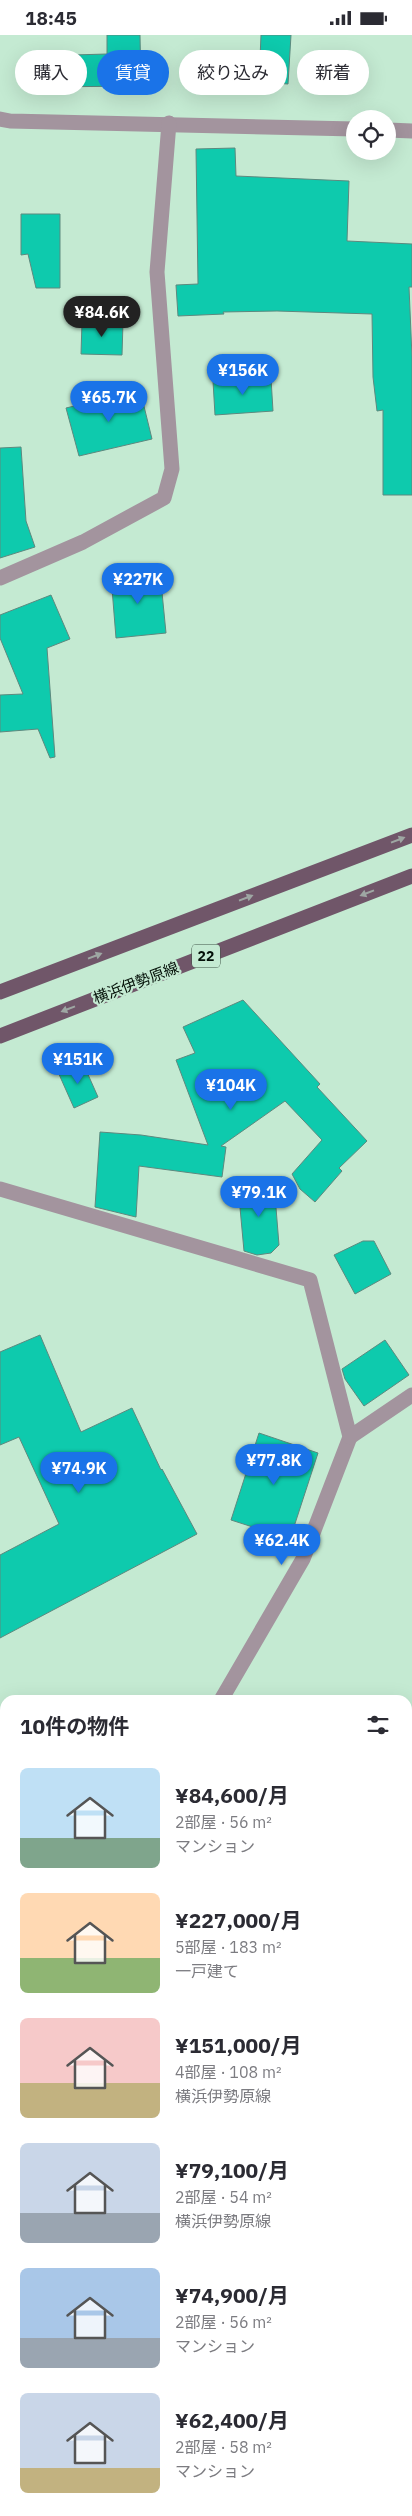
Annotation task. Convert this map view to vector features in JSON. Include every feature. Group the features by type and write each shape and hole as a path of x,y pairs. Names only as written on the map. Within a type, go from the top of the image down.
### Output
{"main road":[{"path":"0,992 412,835"},
{"name":"横浜伊勢原線","path":"0,1036 412,876"}],"street":[{"path":"0,119 10,121 170,123 346,129"},
{"path":"0,578 83,542 164,498 172,469 157,272 170,123"},
{"path":"396,130 412,131"},
{"path":"0,1189 310,1280 350,1437"},
{"path":"231,1695 303,1559 350,1437 412,1395"}],"building":[{"path":"107,35 140,35 140,50 107,50"},
{"path":"261,35 291,35 288,84 287,50 260,50"},
{"path":"97,54 97,86 87,87 87,55"},
{"path":"235,148 236,176 349,181 347,241 412,244 412,287 409,287 412,357 412,495 383,495 383,410 377,411 373,377 372,314 277,311 223,312 224,314 178,316 176,285 198,284 196,149"},
{"path":"21,214 60,214 60,288 36,288 28,254 21,255"},
{"path":"82,322 123,322 122,355 81,354"},
{"path":"271,378 273,411 215,415 213,381"},
{"path":"140,390 152,439 79,456 66,408"},
{"path":"21,447 26,521 35,547 0,558 0,448"},
{"path":"160,572 166,633 116,638 111,576"},
{"path":"51,595 70,639 47,648 55,757 50,758 38,729 0,732 0,695 23,694 0,638 0,615"},
{"path":"243,1000 320,1084 317,1087 367,1141 339,1168 342,1171 315,1202 300,1189 292,1174 322,1140 285,1101 221,1146 226,1147 222,1177 139,1166 136,1217 95,1207 100,1132 141,1135 208,1145 176,1060 195,1053 183,1027"},
{"path":"82,1061 98,1097 74,1108 58,1072"},
{"path":"274,1183 279,1245 271,1253 257,1255 244,1251 238,1186"},
{"path":"363,1241 374,1241 391,1274 355,1294 334,1255"},
{"path":"40,1335 81,1432 132,1408 161,1470 197,1534 0,1638 0,1555 59,1524 19,1437 0,1445 0,1352"},
{"path":"385,1340 409,1375 364,1406 345,1379 342,1369"},
{"path":"259,1433 318,1453 290,1539 231,1520"}]}
